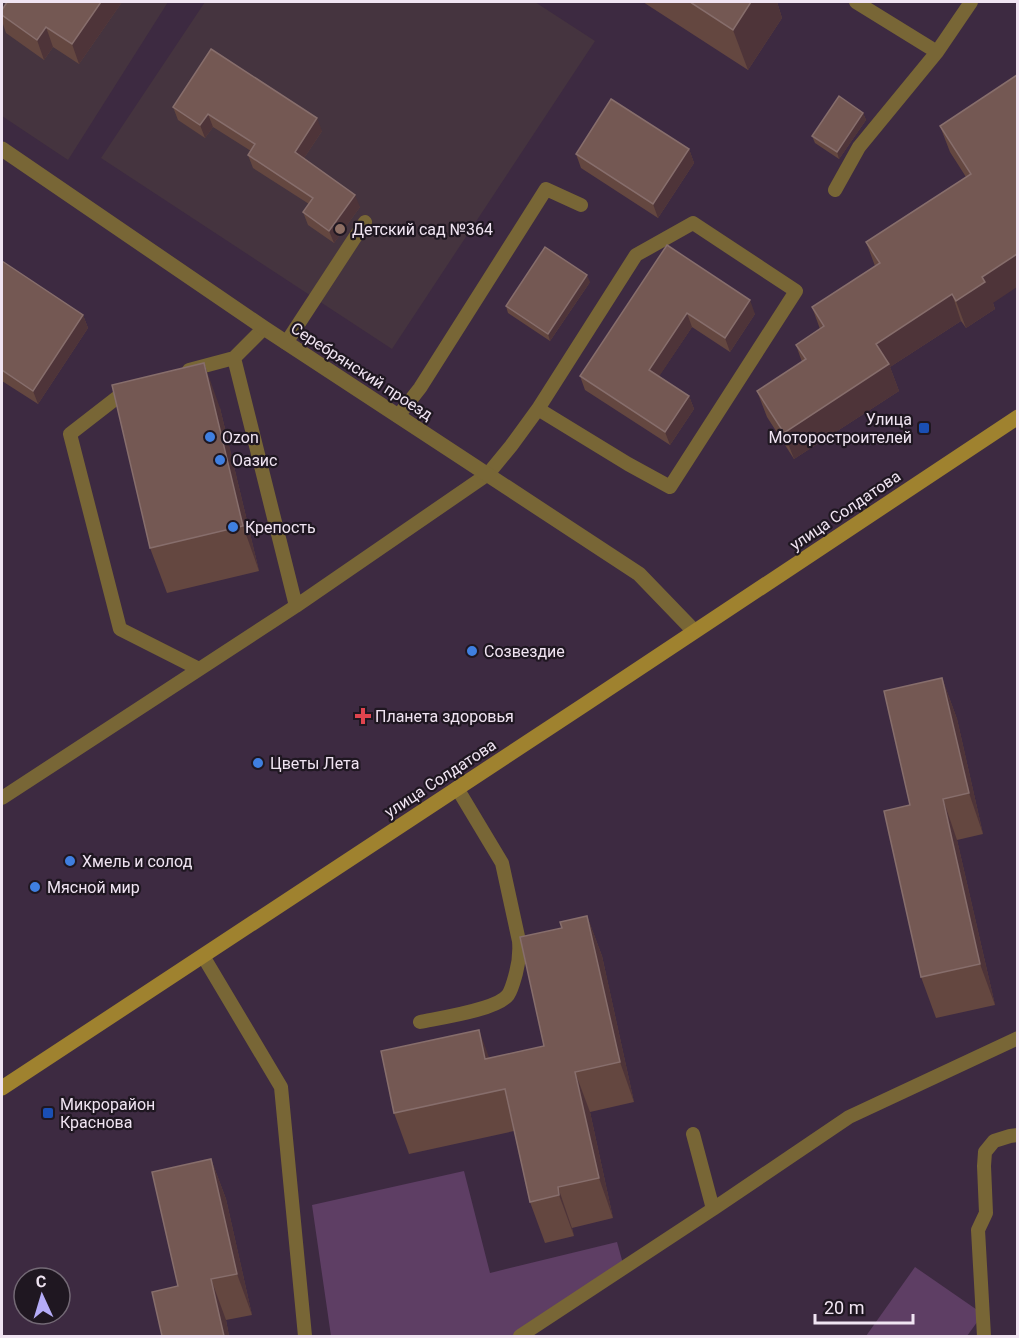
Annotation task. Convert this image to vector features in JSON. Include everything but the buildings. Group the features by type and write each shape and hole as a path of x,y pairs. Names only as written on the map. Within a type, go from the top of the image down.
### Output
{"main road":[{"name":"улица Солдатова","path":"2,1088 1017,417"}],"street":[{"name":"Серебрянский проезд","path":"2,149 286,343 639,574 694,632"}],"lane":[{"path":"856,2 937,52"},
{"path":"835,190 859,147 937,52 971,2"},
{"path":"398,416 420,388 546,189 581,204"},
{"path":"286,343 365,222"},
{"path":"2,798 296,606 488,474 538,409 636,255 693,223 796,291 670,487 538,409"},
{"path":"177,374 234,358 264,328"},
{"path":"234,358 296,606"},
{"path":"142,383 131,387 70,434 120,629 199,669"},
{"path":"420,1022 499,1003 512,987 520,954 502,863 457,788"},
{"path":"203,956 280,1087 305,1336"},
{"path":"520,1336 849,1117 1016,1041"},
{"path":"693,1134 713,1209"},
{"path":"984,1336 978,1230 986,1213 985,1152 994,1141 1017,1136"}],"shaded area":[{"path":"2,2 168,2 68,160 2,116"},
{"name":"Детский сад №364","path":"205,2 535,2 595,41 392,349 101,158"},
{"path":"464,1171 490,1273 617,1242 625,1271 523,1336 331,1336 312,1205"},
{"path":"915,1267 983,1314 967,1336 866,1336"}],"place":[{"name":"Детский сад №364","path":"340,229"},
{"name":"Улица Моторостроителей","path":"924,428"},
{"name":"Ozon","path":"210,437"},
{"name":"Оазис","path":"220,460"},
{"name":"Крепость","path":"233,527"},
{"name":"Созвездие","path":"472,651"},
{"name":"Планета здоровья","path":"363,716"},
{"name":"Цветы Лета","path":"258,763"},
{"name":"Хмель и солод","path":"70,861"},
{"name":"Мясной мир","path":"35,887"},
{"name":"Микрорайон Краснова","path":"48,1113"}]}
